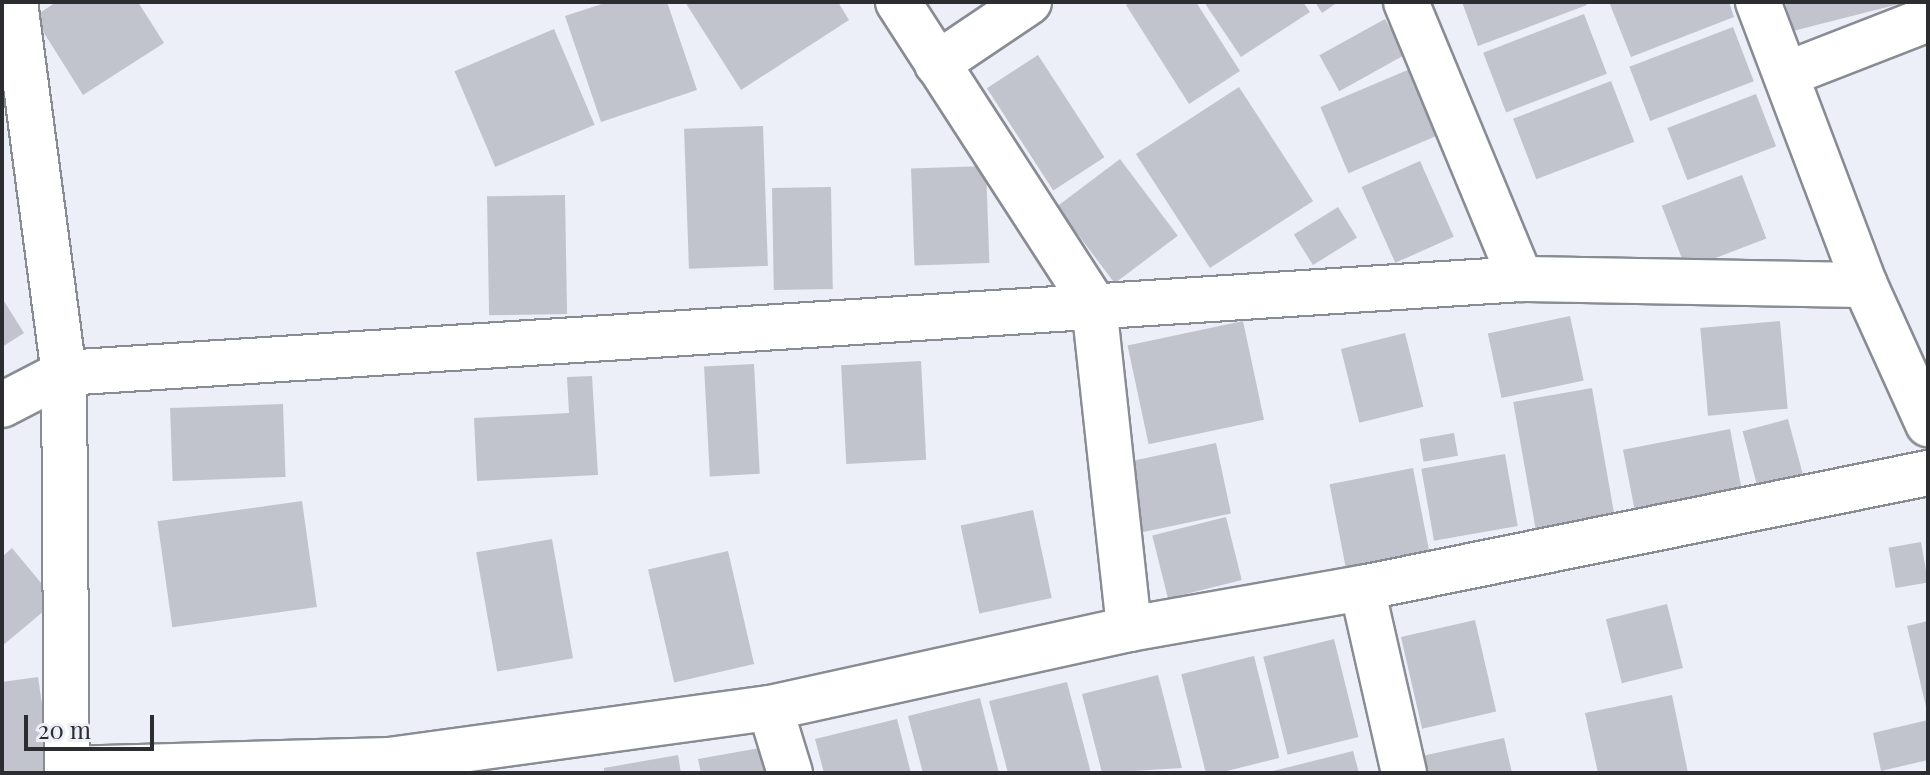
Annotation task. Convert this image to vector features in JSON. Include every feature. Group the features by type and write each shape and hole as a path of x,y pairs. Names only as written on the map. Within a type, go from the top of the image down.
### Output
{"street":[{"path":"15,2 16,123 64,373 67,771 390,767 770,708 1129,629 1362,588 1928,473"},
{"path":"898,2 1094,305 1129,629"},
{"path":"937,64 1029,2"},
{"path":"1406,2 1521,279"},
{"path":"1758,2 1865,285 1914,361 1928,424"},
{"path":"1787,74 1928,19"},
{"path":"2,405 64,373 1094,305 1521,279 1865,285"},
{"path":"1362,588 1404,773"},
{"path":"770,708 790,773"}],"building":[{"path":"56,2 138,2 164,43 83,95 34,17"},
{"path":"608,2 667,2 697,90 601,122 565,16"},
{"path":"685,2 838,2 849,20 741,90"},
{"path":"1131,2 1196,2 1240,71 1189,104 1126,5"},
{"path":"1204,2 1303,2 1310,12 1241,57"},
{"path":"1315,2 1338,2 1322,13"},
{"path":"1462,2 1585,2 1587,5 1478,46"},
{"path":"1609,2 1729,2 1734,17 1631,57"},
{"path":"1785,2 1903,2 1903,3 1793,31"},
{"path":"1584,14 1607,74 1506,112 1483,53"},
{"path":"1385,19 1405,55 1339,91 1319,55"},
{"path":"1733,27 1754,81 1650,121 1629,67"},
{"path":"554,29 595,125 495,167 455,71"},
{"path":"1038,55 1104,157 1053,191 987,88"},
{"path":"1417,66 1445,132 1348,173 1320,107"},
{"path":"1611,81 1634,142 1536,179 1513,119"},
{"path":"1239,87 1313,201 1210,268 1136,154"},
{"path":"1756,94 1776,146 1687,180 1667,128"},
{"path":"763,126 768,266 689,269 684,129"},
{"path":"1120,159 1178,236 1115,283 1057,207"},
{"path":"1420,161 1454,237 1395,263 1362,187"},
{"path":"986,166 989,263 914,266 911,169"},
{"path":"1742,175 1766,238 1686,269 1662,206"},
{"path":"831,187 833,289 774,290 772,188"},
{"path":"565,195 567,314 489,315 487,196"},
{"path":"1338,207 1357,238 1313,265 1294,235"},
{"path":"2,298 24,333 2,347"},
{"path":"1570,316 1584,381 1502,398 1488,333"},
{"path":"1243,321 1264,420 1149,444 1128,346"},
{"path":"1780,321 1788,409 1708,416 1700,328"},
{"path":"1405,333 1423,407 1359,423 1341,349"},
{"path":"921,361 926,460 846,464 841,365"},
{"path":"754,364 760,474 710,476 704,367"},
{"path":"592,376 598,475 477,481 474,418 569,413 567,377"},
{"path":"1592,388 1616,526 1538,540 1513,402"},
{"path":"283,404 286,477 173,481 170,408"},
{"path":"1788,419 1806,487 1761,499 1743,431"},
{"path":"1730,429 1743,496 1636,517 1623,450"},
{"path":"1454,433 1458,456 1424,462 1420,439"},
{"path":"1216,443 1231,513 1135,534 1120,463"},
{"path":"1505,454 1518,526 1434,541 1421,469"},
{"path":"1413,468 1431,559 1347,576 1330,484"},
{"path":"302,501 317,607 172,627 157,521"},
{"path":"1033,510 1052,598 979,613 961,525"},
{"path":"1226,517 1242,580 1168,598 1152,535"},
{"path":"552,539 573,658 497,672 476,552"},
{"path":"1921,542 1928,582 1896,588 1889,548"},
{"path":"12,548 56,601 2,646 2,557"},
{"path":"728,551 754,664 674,682 648,569"},
{"path":"1667,604 1683,668 1622,683 1606,619"},
{"path":"1475,620 1496,712 1422,729 1401,637"},
{"path":"1928,621 1928,710 1927,711 1907,626"},
{"path":"1334,639 1358,737 1288,755 1263,657"},
{"path":"1254,656 1279,758 1219,773 1206,773 1181,674"},
{"path":"1158,675 1182,768 1102,773 1082,694"},
{"path":"38,677 52,773 4,773 2,682"},
{"path":"1067,682 1091,773 1008,773 989,701"},
{"path":"1672,695 1688,773 1598,773 1585,713"},
{"path":"980,698 999,773 923,773 908,716"},
{"path":"897,719 911,773 824,773 815,739"},
{"path":"1928,720 1928,760 1881,771 1873,733"},
{"path":"1504,738 1512,773 1416,773 1413,758"},
{"path":"765,747 770,773 701,773 698,759"},
{"path":"1353,751 1359,773 1269,773 1269,772"},
{"path":"678,755 681,773 604,773 604,768"}]}
